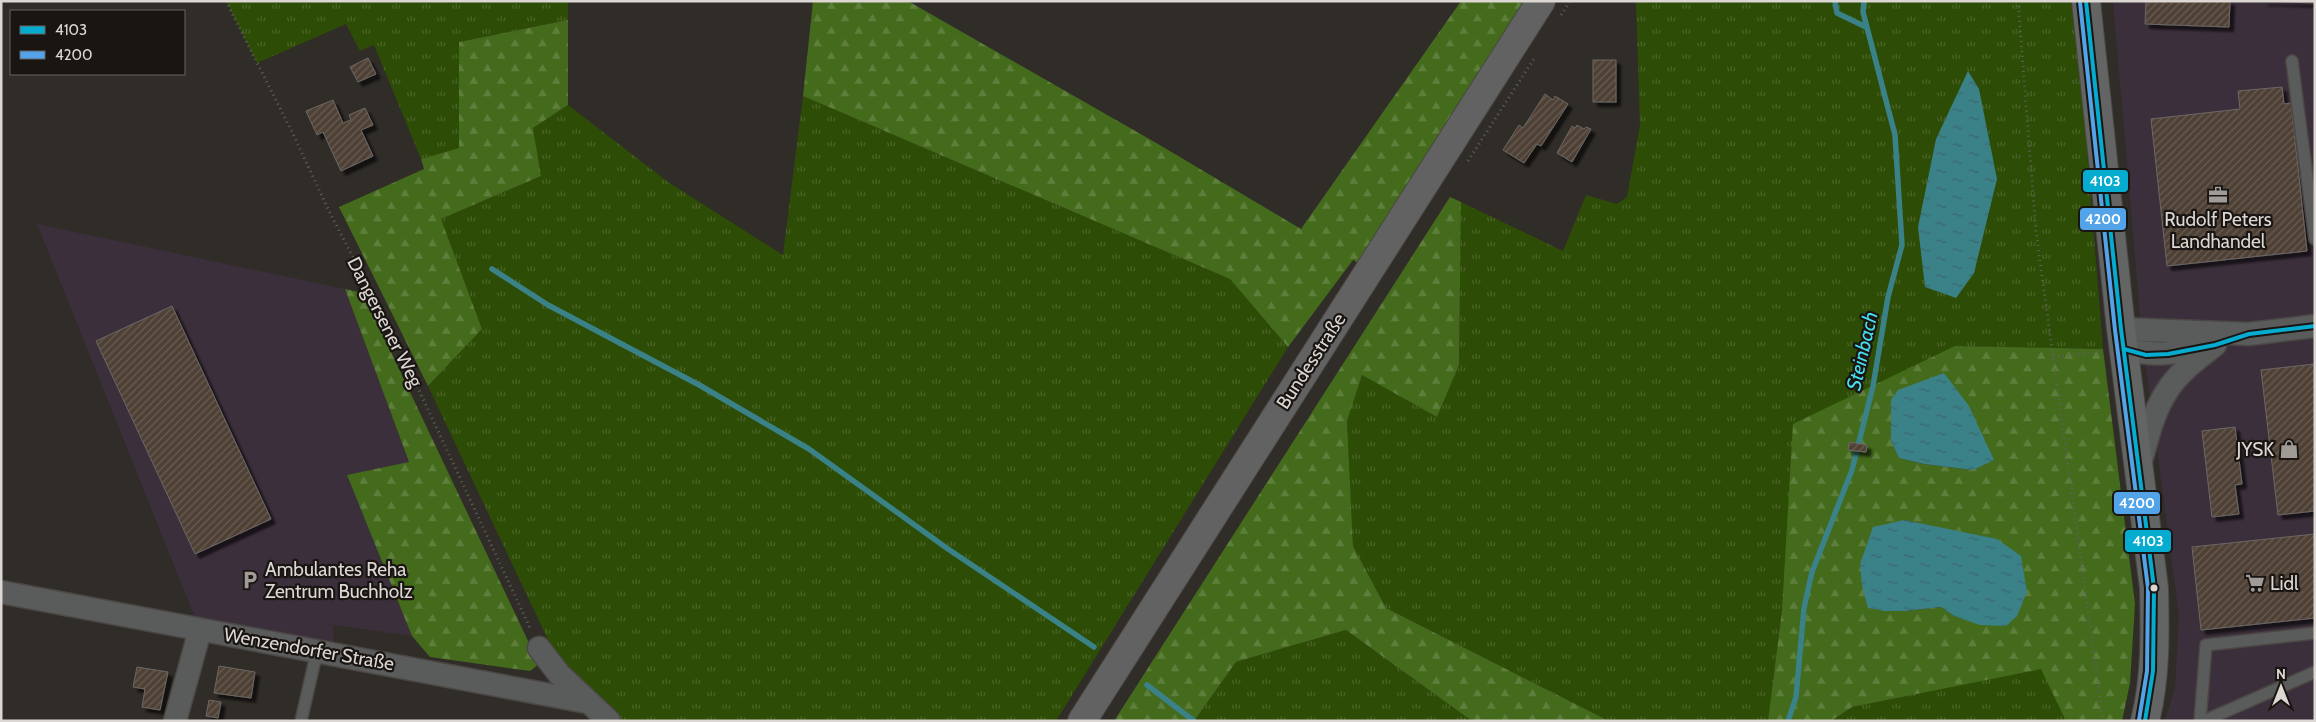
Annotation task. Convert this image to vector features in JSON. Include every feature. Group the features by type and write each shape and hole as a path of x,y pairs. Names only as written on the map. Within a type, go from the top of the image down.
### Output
{"main road":[{"name":"Bundesstraße","path":"1082,721 1541,1"}],"street":[{"path":"2086,1 2123,339 2151,556 2155,630 2152,677 2145,721"},
{"path":"2123,339 2249,334 2315,326"},
{"path":"2123,339 2146,355 2168,354 2214,345 2249,334"},
{"path":"2139,468 2152,423 2166,391 2185,369 2214,345"},
{"name":"Wenzendorfer Straße","path":"1,592 587,702"},
{"path":"175,721 200,630"},
{"path":"537,643 559,674 609,721"}],"lane":[{"path":"2292,61 2315,239"},
{"path":"2200,721 2206,645 2315,633"},
{"path":"300,721 317,651"},
{"path":"2204,721 2315,672"}],"path":[{"name":"Dangersener Weg","path":"226,1 293,134 329,211 388,326 537,643"},
{"path":"2018,1 2036,232 2103,721"},
{"path":"2053,357 2123,339"}],"shaded area":[{"path":"2113,1 2315,1 2315,719 2309,721 2165,721 2175,688 2179,616 2142,337"},
{"path":"37,224 345,289 409,463 347,475 412,636 333,625 334,654 200,630"}],"green space":[{"path":"226,1 568,1 568,20 459,42 459,148 421,159 374,45 360,51 346,24 257,63"},
{"path":"813,1 908,1 1158,144 1301,229 1461,1 1541,1 1370,270 1353,260 1288,347 1230,279 803,96"},
{"path":"1636,1 2075,1 2103,349 1955,346 1782,610 1768,721 1609,721 1386,608 1353,546 1347,421 1362,375 1437,417 1459,365 1461,202 1563,251 1586,195 1617,204 1627,197 1640,125"},
{"path":"568,20 568,105 533,128 541,176 441,219 482,329 428,386 339,207 424,169 421,159 459,148 459,42"},
{"path":"803,96 1230,279 1288,347 1056,721 621,721 559,663 428,386 482,329 441,219 541,176 533,128 568,105 668,182 783,255"},
{"path":"1450,197 1461,202 1459,365 1437,417 1362,375 1347,421 1353,546 1386,608 1609,721 1472,721 1346,630 1236,662 1194,721 1114,721"},
{"path":"345,289 363,293 539,664 530,671 430,657 412,636 347,475 409,462"},
{"path":"1955,346 2103,349 2135,604 2130,683 2122,721 2066,721 2041,669 1852,707 1831,721 1768,721 1782,610 1793,424","holes":["1891,440 1973,470 1924,464 1899,458","1904,520 1936,527 1954,616 1941,607 1905,611"]},
{"path":"1346,630 1472,721 1194,721 1236,662"},
{"path":"2042,668 2066,721 1831,721 1852,707"}],"water":[{"path":"1968,71 1979,89 1997,179 1974,273 1956,298 1925,287 1918,227 1936,139"},
{"path":"1944,373 1969,406 1994,460 1973,470 1924,464 1899,458 1891,441 1891,400 1898,390"},
{"path":"1904,520 1997,539 2021,556 2027,592 2017,616 2006,626 1980,625 1954,616 1941,607 1905,611 1884,611 1868,608 1862,586 1860,564 1873,527"}],"building":[{"path":"2146,1 2230,1 2229,27 2145,24"},
{"path":"2263,1 2315,1 2315,3"},
{"path":"368,58 376,74 358,82 350,67"},
{"path":"1593,60 1616,60 1616,102 1593,102"},
{"path":"2282,87 2284,104 2291,103 2307,251 2167,266 2151,119 2240,109 2238,91"},
{"path":"1545,94 1553,100 1555,96 1568,104 1541,146 1537,144 1524,163 1503,150 1519,125 1523,128"},
{"path":"333,100 343,123 351,120 349,115 365,108 373,125 361,130 373,156 341,171 323,132 317,135 306,111"},
{"path":"1577,125 1584,129 1586,127 1591,129 1572,162 1557,153 1572,126 1575,128"},
{"path":"172,306 271,519 195,554 96,341"},
{"path":"2315,364 2315,511 2278,515 2261,370"},
{"path":"2235,427 2242,484 2235,485 2239,514 2212,517 2202,431"},
{"path":"1849,442 1867,445 1866,452 1848,450"},
{"name":"Lidl","path":"2315,534 2315,618 2201,630 2192,547"},
{"path":"219,666 255,672 251,698 214,693"},
{"path":"137,667 168,672 160,710 142,707 145,689 133,687"},
{"path":"209,700 221,702 218,718 206,716"}],"waterway":[{"name":"Steinbach","path":"1835,1 1837,13 1866,27"},
{"name":"Steinbach","path":"1788,721 1796,697 1804,608 1812,572 1852,470 1873,386 1888,297 1902,245 1895,135 1863,12 1864,1"},
{"path":"492,269 548,305 701,386 809,449 948,549 1094,647"},
{"path":"1147,685 1194,721"}],"transit line":[{"name":"4103","path":"2086,1 2121,329 2154,588 2153,671 2145,721"},
{"name":"4200","path":"2080,2 2115,330 2148,588 2147,671 2139,720"},
{"name":"4103","path":"2124,349 2146,355 2168,354 2215,345 2249,334 2315,326"}],"place":[{"name":"Rudolf Peters Landhandel","path":"2218,195"},
{"name":"JYSK","path":"2289,449"},
{"name":"Ambulantes Reha Zentrum Buchholz","path":"250,580"},
{"name":"Lidl","path":"2255,583"}]}
